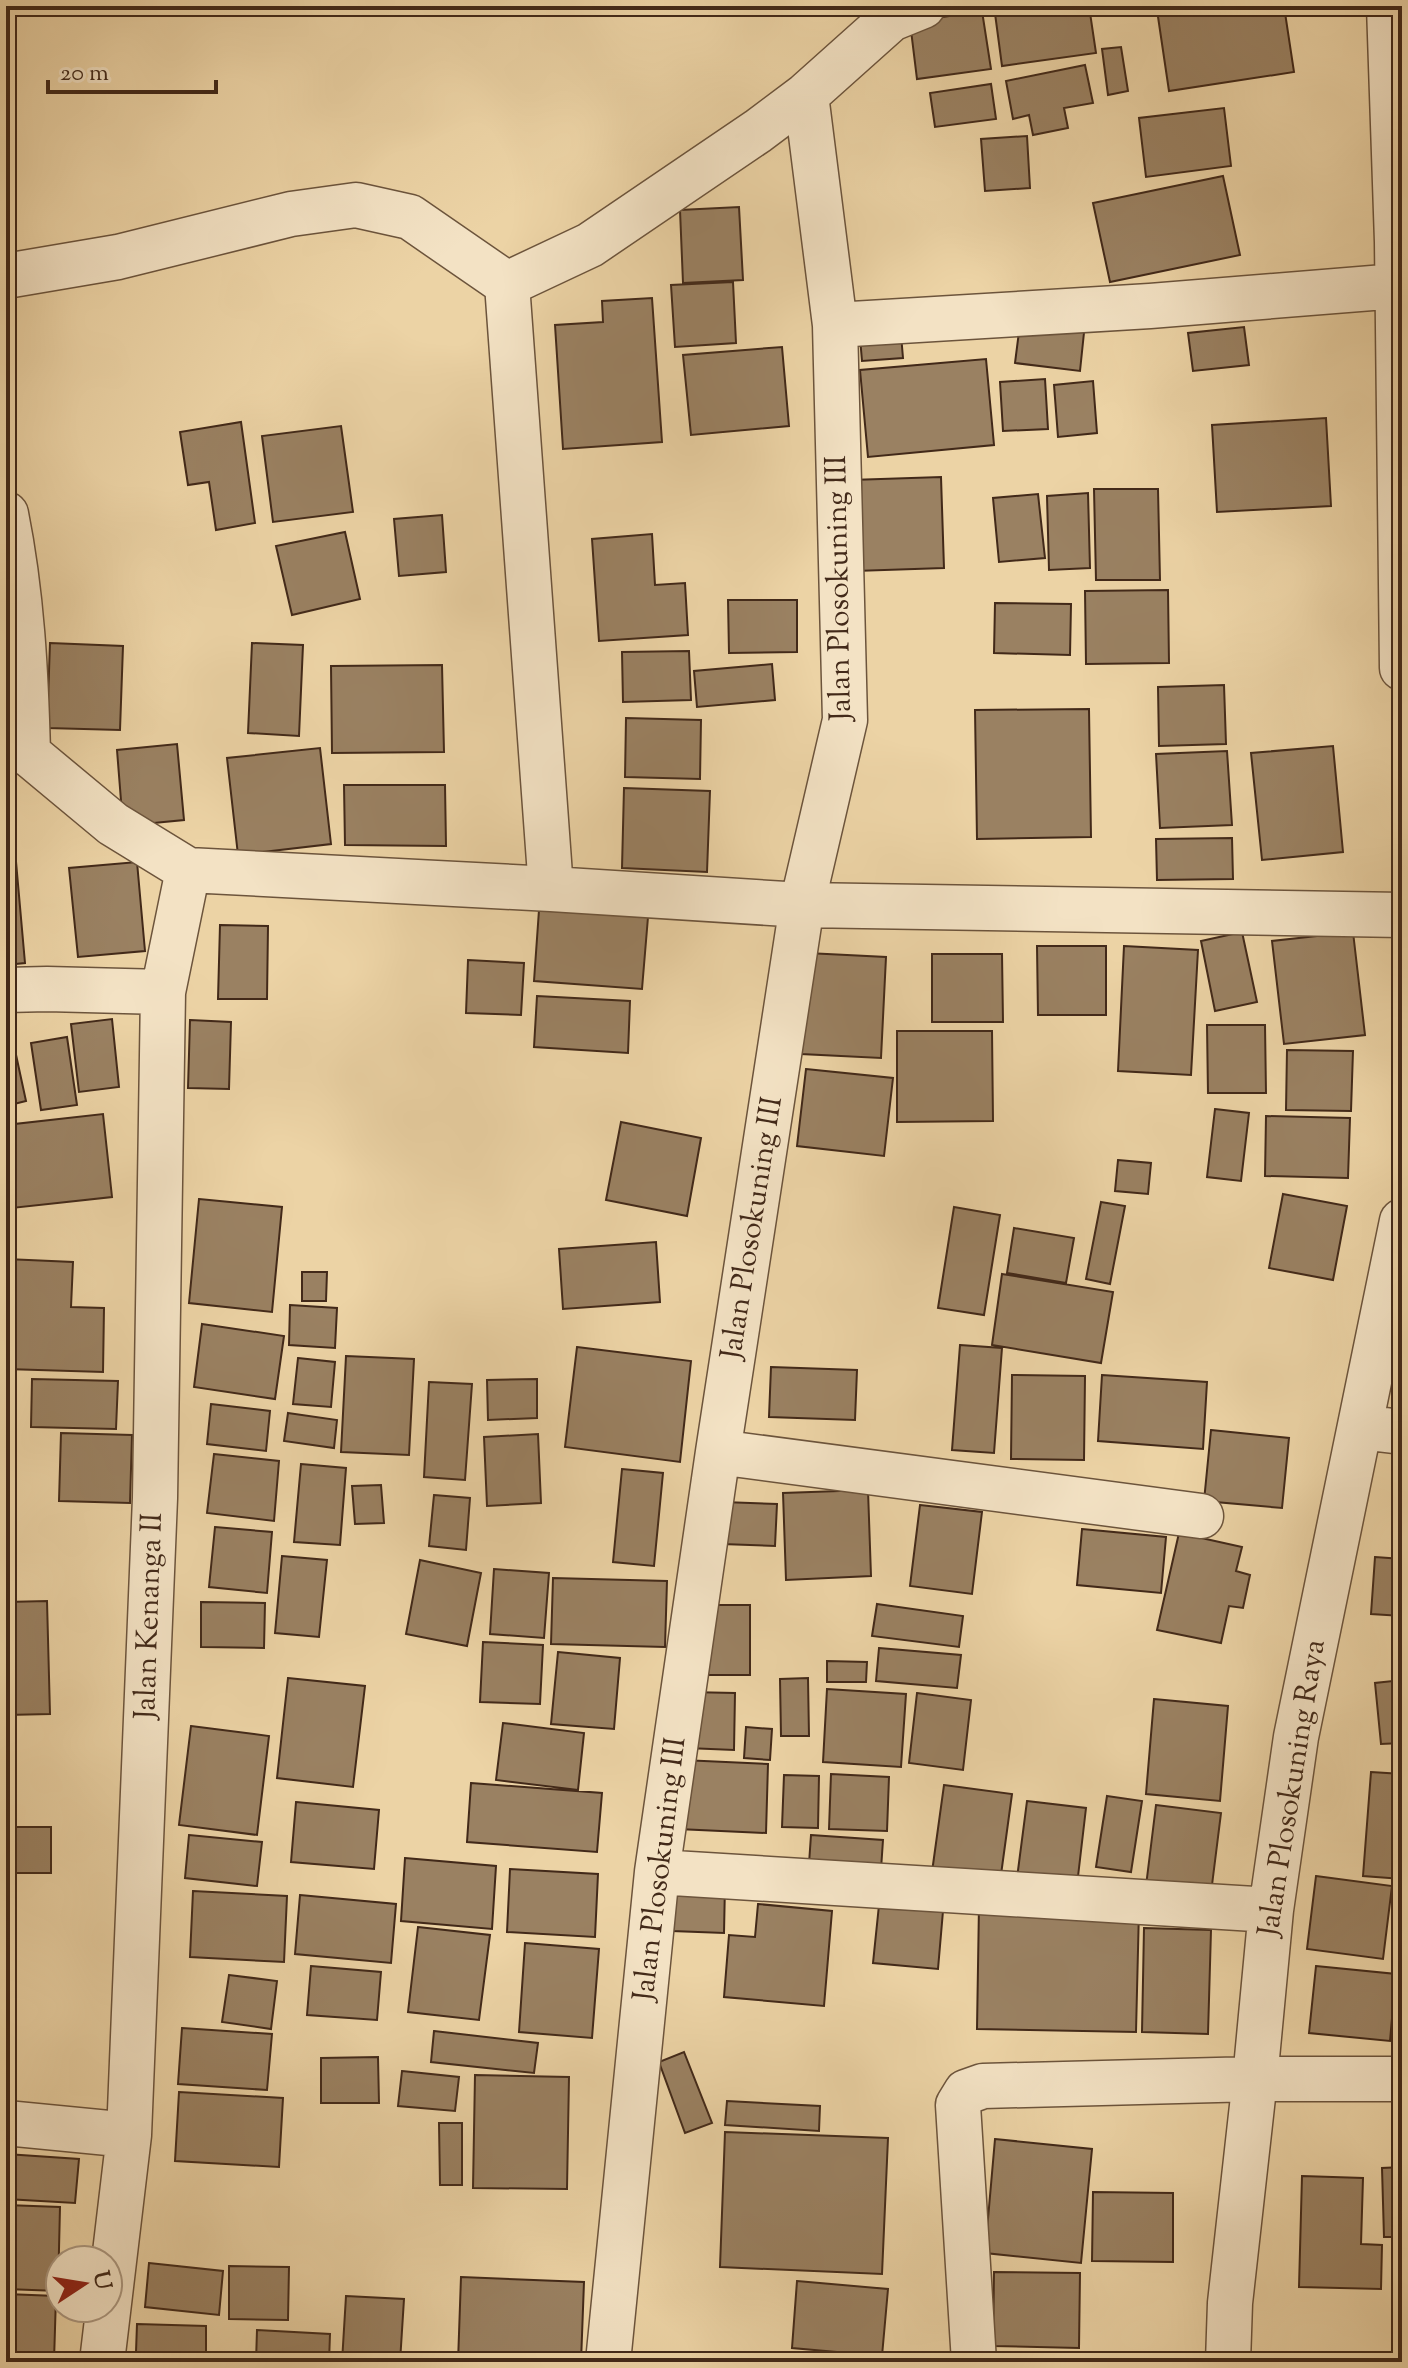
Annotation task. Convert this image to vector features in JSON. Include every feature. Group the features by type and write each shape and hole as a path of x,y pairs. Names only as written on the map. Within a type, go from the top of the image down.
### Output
{"street":[{"path":"507,284 590,245 806,95 891,19 923,6"},
{"path":"1389,6 1399,242 1402,668"},
{"name":"Jalan Plosokuning III","path":"608,2362 657,1872 802,905 845,720 835,325 806,95"},
{"path":"6,276 118,257 291,214 356,205 410,217 507,284"},
{"path":"507,284 551,889"},
{"path":"835,325 1150,306 1397,286"},
{"path":"6,514 16,566 26,664 17,744 113,824 188,870 802,905 1402,915"},
{"name":"Jalan Kenanga II","path":"102,2362 129,2135 155,1498 163,992 188,870"},
{"path":"6,990 163,992"},
{"name":"Jalan Plosokuning Raya","path":"1228,2362 1230,2303 1271,1910 1296,1737 1381,1430 1402,1221"},
{"path":"718,1452 1201,1516"},
{"path":"657,1872 1271,1910"},
{"path":"974,2362 958,2105 966,2092 983,2086 1255,2079 1402,2079"},
{"path":"6,2123 129,2135"}],"building":[{"path":"994,6 1089,6 1096,53 1002,66"},
{"path":"1182,6 1284,6 1294,72 1169,91 1157,10"},
{"path":"982,11 991,69 917,79 910,22"},
{"path":"1121,47 1128,91 1108,95 1102,49"},
{"path":"1085,65 1093,103 1064,108 1068,128 1033,135 1029,115 1013,119 1006,81"},
{"path":"991,84 996,119 935,127 930,93"},
{"path":"1224,108 1231,166 1146,177 1139,118"},
{"path":"1027,136 1030,188 985,191 981,139"},
{"path":"1223,176 1240,255 1110,282 1093,203"},
{"path":"739,207 743,280 683,283 680,210"},
{"path":"733,282 736,343 675,347 671,285"},
{"path":"652,298 662,442 563,449 555,325 603,322 602,301"},
{"path":"1021,316 1085,323 1080,371 1015,363"},
{"path":"900,323 903,358 862,361 859,326"},
{"path":"1244,327 1249,365 1193,371 1188,333"},
{"path":"782,347 789,426 691,435 683,355"},
{"path":"986,359 994,445 868,457 860,370"},
{"path":"1045,379 1048,429 1003,431 1000,382"},
{"path":"1093,381 1097,433 1058,437 1054,385"},
{"path":"1326,418 1331,506 1217,512 1212,425"},
{"path":"241,422 255,523 216,530 209,482 188,485 180,432"},
{"path":"341,426 353,512 273,522 262,436"},
{"path":"941,477 944,568 855,571 851,480"},
{"path":"1094,489 1158,489 1160,580 1096,580"},
{"path":"1088,493 1090,568 1049,570 1047,496"},
{"path":"1038,494 1045,558 999,562 993,498"},
{"path":"442,515 446,572 399,576 394,519"},
{"path":"345,532 360,599 292,615 276,546"},
{"path":"652,534 655,585 685,583 688,635 599,641 592,539"},
{"path":"1168,590 1169,663 1086,664 1085,591"},
{"path":"728,600 797,600 797,652 729,653"},
{"path":"995,603 1071,604 1070,655 994,653"},
{"path":"50,643 123,646 120,730 47,728"},
{"path":"252,643 303,645 299,736 248,733"},
{"path":"689,651 691,700 623,702 622,652"},
{"path":"772,664 775,700 697,707 694,671"},
{"path":"442,665 444,752 332,753 331,666"},
{"path":"1224,685 1226,744 1159,746 1158,687"},
{"path":"1089,709 1091,837 977,839 975,710"},
{"path":"626,718 701,720 700,779 625,777"},
{"path":"177,744 184,820 123,826 117,750"},
{"path":"1333,746 1343,852 1262,860 1251,753"},
{"path":"320,748 331,844 238,855 227,758"},
{"path":"1227,751 1232,825 1160,828 1156,754"},
{"path":"344,785 445,785 446,846 345,845"},
{"path":"624,788 710,791 707,872 622,868"},
{"path":"6,794 10,794 25,963 6,965"},
{"path":"1232,838 1233,879 1157,880 1156,839"},
{"path":"137,862 145,951 78,957 69,868"},
{"path":"539,910 648,917 642,989 534,981"},
{"path":"220,925 268,926 267,999 218,999"},
{"path":"1242,932 1257,1002 1215,1011 1201,941"},
{"path":"1353,932 1365,1035 1284,1044 1272,941"},
{"path":"1037,946 1106,946 1106,1015 1038,1015"},
{"path":"1124,946 1198,950 1191,1075 1118,1071"},
{"path":"807,953 886,957 881,1058 801,1054"},
{"path":"932,954 1002,954 1003,1022 932,1022"},
{"path":"468,960 524,963 521,1015 466,1013"},
{"path":"537,996 630,1001 628,1053 534,1047"},
{"path":"112,1019 119,1087 79,1092 71,1024"},
{"path":"190,1020 231,1022 229,1089 188,1088"},
{"path":"1207,1025 1265,1025 1266,1093 1208,1093"},
{"path":"10,1027 26,1101 6,1106 6,1028"},
{"path":"897,1031 992,1031 993,1121 897,1122"},
{"path":"67,1037 77,1105 41,1110 31,1043"},
{"path":"1287,1050 1353,1051 1351,1111 1286,1110"},
{"path":"806,1069 893,1078 884,1156 797,1146"},
{"path":"1215,1109 1249,1113 1241,1181 1207,1177"},
{"path":"103,1114 112,1197 12,1208 6,1125"},
{"path":"1266,1116 1350,1118 1348,1178 1265,1176"},
{"path":"621,1122 701,1138 687,1216 606,1200"},
{"path":"1118,1160 1151,1163 1148,1194 1115,1191"},
{"path":"1283,1194 1347,1206 1333,1280 1269,1268"},
{"path":"199,1199 282,1207 272,1312 189,1303"},
{"path":"1101,1202 1125,1206 1110,1284 1086,1279"},
{"path":"954,1207 1000,1215 984,1315 938,1308"},
{"path":"1014,1228 1074,1238 1066,1283 1007,1273"},
{"path":"656,1242 660,1302 563,1309 559,1249"},
{"path":"6,1259 73,1262 71,1307 104,1308 103,1372 6,1369"},
{"path":"302,1272 327,1272 326,1301 302,1301"},
{"path":"1002,1274 1113,1292 1101,1363 992,1345"},
{"path":"290,1305 337,1308 335,1348 289,1345"},
{"path":"202,1324 284,1336 275,1399 194,1387"},
{"path":"960,1345 1002,1348 994,1453 952,1450"},
{"path":"577,1347 691,1361 680,1462 565,1447"},
{"path":"346,1356 414,1359 409,1455 341,1452"},
{"path":"298,1358 335,1362 331,1407 293,1404"},
{"path":"771,1367 857,1370 855,1420 769,1417"},
{"path":"1012,1375 1085,1376 1084,1460 1011,1459"},
{"path":"1102,1375 1207,1382 1203,1449 1098,1441"},
{"path":"32,1379 118,1381 116,1429 31,1427"},
{"path":"537,1379 537,1418 488,1420 487,1380"},
{"path":"429,1382 472,1384 465,1480 424,1477"},
{"path":"211,1404 270,1411 266,1451 207,1444"},
{"path":"288,1413 337,1420 334,1448 284,1441"},
{"path":"1211,1430 1289,1438 1282,1508 1204,1501"},
{"path":"61,1433 132,1435 130,1503 59,1501"},
{"path":"538,1434 541,1503 487,1506 484,1437"},
{"path":"214,1454 279,1461 274,1521 207,1513"},
{"path":"301,1464 346,1468 340,1545 294,1542"},
{"path":"622,1469 663,1473 654,1566 613,1562"},
{"path":"381,1485 384,1523 355,1524 352,1486"},
{"path":"868,1490 871,1576 786,1580 783,1493"},
{"path":"434,1495 470,1498 466,1550 429,1546"},
{"path":"723,1502 777,1504 775,1546 722,1544"},
{"path":"920,1505 982,1512 972,1594 910,1586"},
{"path":"215,1527 272,1532 267,1593 209,1587"},
{"path":"1082,1529 1166,1537 1161,1593 1077,1585"},
{"path":"1179,1533 1242,1547 1236,1571 1250,1575 1243,1608 1229,1606 1221,1643 1157,1630"},
{"path":"282,1556 327,1560 319,1637 275,1633"},
{"path":"1375,1557 1402,1559 1402,1616 1371,1614"},
{"path":"420,1560 481,1573 467,1646 406,1634"},
{"path":"494,1569 549,1573 544,1638 490,1634"},
{"path":"553,1578 667,1581 665,1647 551,1644"},
{"path":"47,1601 50,1714 6,1715 6,1602"},
{"path":"201,1602 265,1603 264,1648 201,1647"},
{"path":"877,1604 963,1616 959,1647 872,1636"},
{"path":"700,1605 750,1605 750,1675 700,1675"},
{"path":"483,1642 543,1645 540,1704 480,1702"},
{"path":"879,1648 961,1655 957,1688 876,1681"},
{"path":"558,1652 620,1658 614,1729 551,1724"},
{"path":"827,1661 867,1662 866,1682 827,1682"},
{"path":"288,1678 365,1686 353,1787 277,1778"},
{"path":"808,1678 809,1736 781,1736 780,1679"},
{"path":"1402,1680 1402,1743 1381,1744 1375,1683"},
{"path":"827,1689 906,1694 901,1767 823,1762"},
{"path":"688,1692 735,1693 734,1750 687,1748"},
{"path":"917,1693 971,1700 963,1770 909,1763"},
{"path":"1154,1699 1228,1706 1220,1801 1146,1794"},
{"path":"503,1723 584,1733 578,1790 496,1780"},
{"path":"191,1726 269,1736 257,1835 179,1825"},
{"path":"746,1727 772,1729 770,1760 744,1758"},
{"path":"682,1760 768,1764 766,1833 678,1829"},
{"path":"1371,1772 1402,1774 1402,1879 1363,1876"},
{"path":"831,1774 889,1777 887,1831 829,1829"},
{"path":"784,1775 819,1776 818,1828 782,1827"},
{"path":"471,1783 602,1793 597,1852 467,1842"},
{"path":"944,1785 1012,1794 1000,1882 932,1872"},
{"path":"1107,1796 1142,1801 1131,1872 1096,1867"},
{"path":"1027,1801 1086,1808 1077,1885 1017,1878"},
{"path":"296,1802 379,1810 374,1869 291,1862"},
{"path":"1156,1805 1221,1813 1210,1901 1145,1894"},
{"path":"6,1827 51,1827 51,1873 6,1873"},
{"path":"189,1835 262,1842 257,1886 185,1878"},
{"path":"811,1835 883,1840 880,1884 808,1878"},
{"path":"405,1858 496,1866 492,1929 401,1921"},
{"path":"510,1869 598,1874 595,1937 507,1932"},
{"path":"1316,1876 1392,1886 1383,1959 1307,1949"},
{"path":"674,1883 725,1884 724,1933 672,1931"},
{"path":"193,1891 287,1896 284,1962 190,1957"},
{"path":"300,1895 396,1904 391,1963 295,1954"},
{"path":"758,1904 832,1911 824,2006 724,1997 729,1935 755,1937"},
{"path":"879,1905 943,1911 938,1969 873,1963"},
{"path":"979,1905 1139,1909 1136,2032 977,2029"},
{"path":"418,1927 490,1935 479,2020 408,2012"},
{"path":"1144,1928 1211,1930 1208,2034 1142,2032"},
{"path":"525,1943 599,1949 592,2038 519,2032"},
{"path":"311,1966 381,1972 377,2020 307,2015"},
{"path":"1316,1966 1396,1974 1390,2041 1309,2033"},
{"path":"229,1975 277,1981 271,2029 222,2022"},
{"path":"182,2028 272,2034 267,2090 178,2084"},
{"path":"434,2031 538,2043 534,2073 431,2062"},
{"path":"684,2052 712,2123 685,2133 659,2062"},
{"path":"378,2057 379,2103 321,2103 321,2058"},
{"path":"402,2071 459,2077 455,2111 398,2106"},
{"path":"475,2075 569,2077 567,2189 473,2188"},
{"path":"179,2092 283,2098 279,2167 175,2161"},
{"path":"727,2101 820,2106 819,2131 725,2125"},
{"path":"439,2123 462,2123 462,2185 440,2185"},
{"path":"725,2132 888,2138 882,2274 720,2267"},
{"path":"995,2139 1092,2149 1081,2263 985,2253"},
{"path":"6,2154 79,2159 75,2203 6,2199"},
{"path":"1402,2167 1402,2237 1384,2237 1382,2168"},
{"path":"1302,2176 1363,2178 1361,2244 1382,2245 1381,2289 1299,2287"},
{"path":"1093,2192 1173,2193 1173,2262 1092,2261"},
{"path":"6,2205 60,2207 59,2244 44,2244 44,2290 6,2289"},
{"path":"149,2263 223,2271 219,2315 145,2307"},
{"path":"229,2266 289,2267 288,2320 229,2319"},
{"path":"994,2272 1080,2273 1079,2348 993,2346"},
{"path":"461,2277 584,2282 581,2362 458,2362"},
{"path":"797,2281 888,2289 882,2356 792,2348"},
{"path":"6,2294 44,2296 44,2324 55,2324 54,2361 6,2359"},
{"path":"346,2296 404,2299 400,2362 342,2362"},
{"path":"137,2324 206,2326 206,2355 136,2352"},
{"path":"257,2330 330,2334 329,2362 256,2362"},
{"path":"799,2359 890,2362 799,2362"}]}
